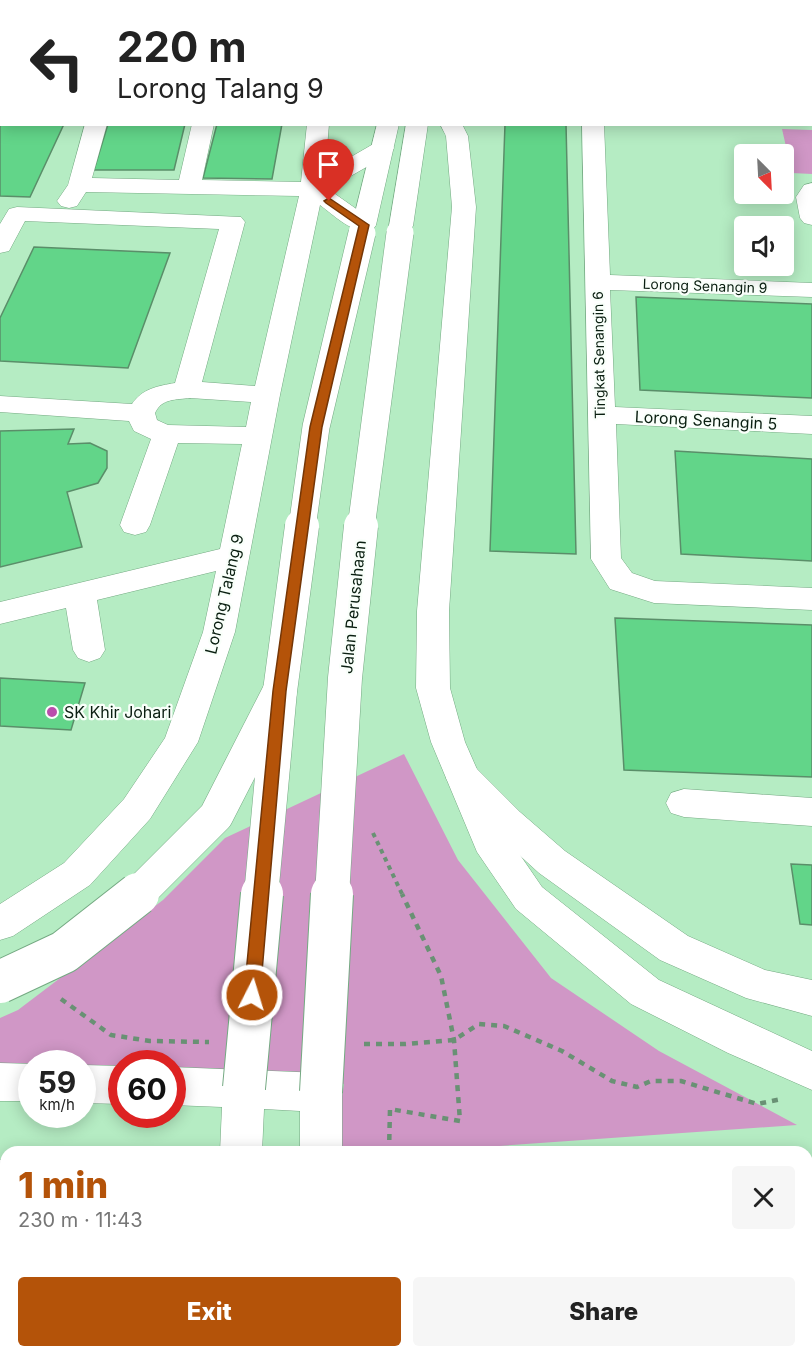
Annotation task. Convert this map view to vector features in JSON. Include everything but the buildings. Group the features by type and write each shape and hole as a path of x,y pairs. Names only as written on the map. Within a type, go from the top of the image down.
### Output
{"main road":[{"path":"0,205 65,207 80,185 95,126"},
{"path":"189,187 203,126"},
{"name":"Lorong Talang 9","path":"0,924 77,874 137,810 180,742 219,632 266,395 312,189 318,126"},
{"path":"241,1146 244,1088 280,691 316,427 388,126"},
{"name":"Jalan Perusahaan","path":"321,1146 321,1092 345,678 366,482 417,126"},
{"path":"452,126 457,136 464,207 433,611 433,688 448,742 490,841 529,898 645,992 742,1041 801,1084"},
{"name":"Tingkat Senangin 6","path":"593,126 606,559 621,581 654,592 812,599"},
{"path":"80,185 312,189 384,148"},
{"path":"312,189 364,225"},
{"path":"812,190 808,197 812,218"},
{"path":"0,246 17,214 233,222 186,391"},
{"name":"Lorong Senangin 9","path":"597,282 812,290"},
{"path":"259,436 167,434 144,425 141,412 149,400 167,392 266,395"},
{"path":"0,404 141,412"},
{"name":"Lorong Senangin 5","path":"600,415 812,425"},
{"path":"135,525 167,434"},
{"path":"0,613 234,556"},
{"path":"80,594 89,650"},
{"path":"0,982 64,952 141,892 216,816 280,691"},
{"path":"464,778 507,822 552,861 675,948 760,986 812,999"},
{"path":"684,803 812,812"},
{"path":"0,1082 18,1082"},
{"path":"186,1086 321,1092"}],"path":[{"path":"51,991 111,1035 150,1041 219,1042"},
{"path":"358,1044 405,1044 453,1040 479,1024 504,1026 562,1051 612,1081 637,1087 651,1081 681,1081 757,1104 801,1084"},
{"path":"389,1146 390,1109 460,1121"}],"shaded area":[{"path":"782,129 812,130 812,174 794,173 794,144 785,144"},
{"path":"404,754 458,860 551,978 659,1051 797,1125 498,1146 334,1146 344,1084 186,1077 186,1050 108,1050 108,1072 96,1072 96,1050 18,1050 18,1068 0,1067 0,1018 18,1010 163,900 225,838"}],"place":[{"name":"SK Khir Johari","path":"52,712"}],"route":[{"path":"252,995 280,691 316,427 364,225 329,201"}]}
